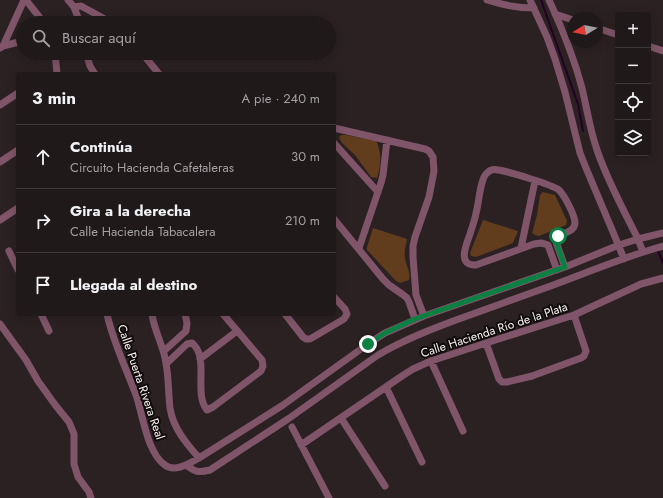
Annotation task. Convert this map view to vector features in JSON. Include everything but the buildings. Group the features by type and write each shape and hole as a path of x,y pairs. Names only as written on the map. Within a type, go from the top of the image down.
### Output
{"street":[{"path":"17,16 25,0 38,16"},
{"path":"68,0 80,4 99,16"},
{"path":"487,0 511,7 534,8"},
{"path":"530,0 547,37 560,74 584,163 624,258"},
{"path":"549,0 565,36 576,69 601,162 643,252"},
{"path":"80,4 80,16"},
{"path":"555,14 567,18"},
{"path":"2,47 16,18"},
{"path":"603,30 615,34"},
{"path":"2,47 16,43"},
{"path":"651,47 663,51"},
{"path":"56,60 57,72"},
{"path":"88,60 94,72"},
{"path":"148,60 157,72"},
{"path":"0,105 16,94"},
{"path":"336,128 425,149 433,157 434,171 431,190 413,246 416,295 424,316"},
{"path":"358,248 383,175 387,140"},
{"path":"336,145 378,192"},
{"path":"0,162 16,151"},
{"path":"557,270 548,245 542,243 521,248 476,265 470,265 466,261 464,256 465,248 476,215 482,181 488,171 497,170 535,181 551,186 563,194 574,216 575,224 572,230 558,236 556,239 565,267"},
{"path":"521,248 535,181"},
{"path":"0,220 16,209"},
{"path":"336,221 388,285 407,298 415,319"},
{"name":"Calle Puerta Rivera Real","path":"108,316 116,346 137,397 144,428 153,450 165,466 173,468 199,458 284,405 385,333 415,319 557,270 619,245 663,233"},
{"path":"186,464 197,472 210,470 288,419 378,355 418,334 566,281 624,258 663,246"},
{"path":"9,251 16,266"},
{"name":"Calle Hacienda Río de la Plata","path":"301,445 408,372 431,361 574,315 641,284 663,278"},
{"path":"287,316 303,337 310,339 344,319 346,316 347,314 345,309 336,299"},
{"path":"486,343 499,379 502,382 532,376 584,356 586,351 574,315"},
{"path":"41,316 49,331"},
{"path":"152,316 154,328 164,352 170,409 175,425 199,458"},
{"path":"164,352 186,331 187,323 185,316"},
{"path":"166,364 187,344 192,343 197,348 200,359 201,398 207,410 261,371 263,366 262,360 225,316"},
{"path":"0,324 26,360 42,388 69,422 74,434 74,464 78,477 89,492 91,498"},
{"path":"200,359 237,331"},
{"path":"431,361 463,431"},
{"path":"386,388 422,462"},
{"path":"341,418 386,486"},
{"path":"292,427 329,498"}],"shaded area":[{"path":"341,135 376,141 380,159 377,178 371,177 355,155 342,143 339,137"},
{"path":"543,192 555,195 567,221 566,225 539,236 532,233 540,195"},
{"path":"483,220 518,231 513,243 476,257 471,256 470,253"},
{"path":"373,228 407,239 405,255 409,280 400,283 396,281 367,250"}],"waterway":[{"path":"541,0 578,104 583,131"},
{"path":"658,251 663,263"}],"route":[{"path":"368,344 385,333 415,319 565,267 556,242 558,236"}]}
